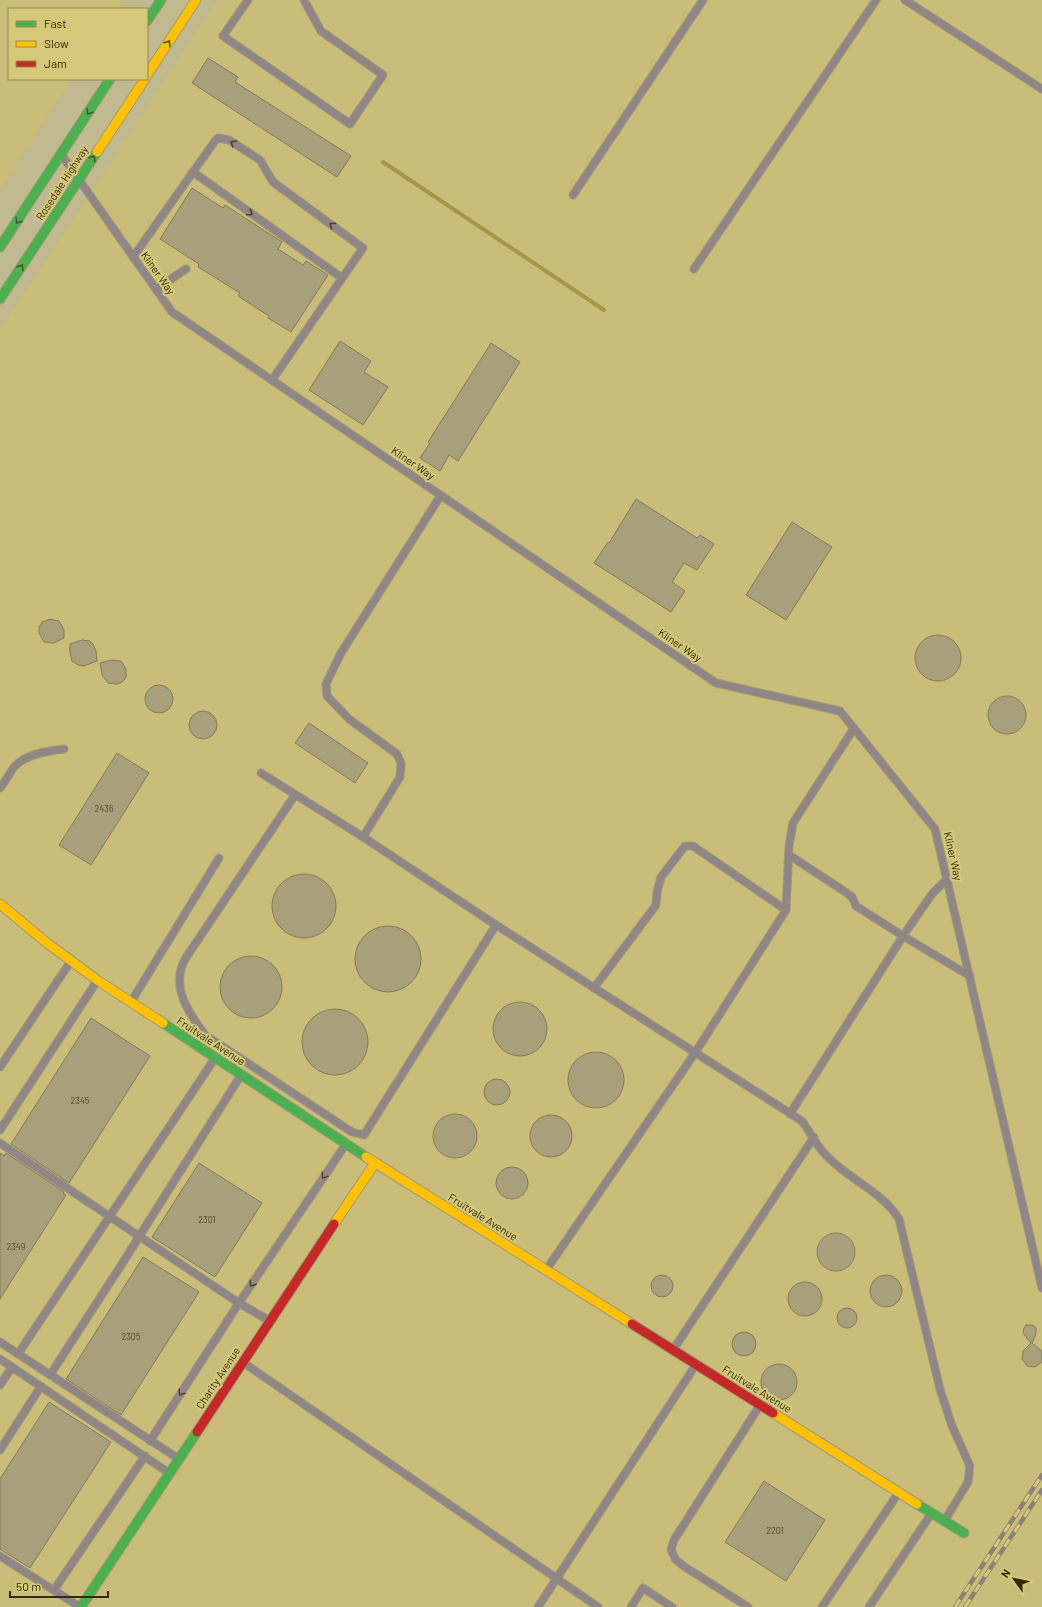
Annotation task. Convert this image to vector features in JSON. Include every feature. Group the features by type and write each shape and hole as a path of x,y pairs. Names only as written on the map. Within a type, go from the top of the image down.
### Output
{"street":[{"path":"148,20 161,0"},
{"path":"148,73 196,0"},
{"name":"Rosedale Highway","path":"0,247 109,80"},
{"name":"Rosedale Highway","path":"0,299 143,80"},
{"name":"Fruitvale Avenue","path":"0,904 97,980 375,1163 964,1533"},
{"name":"Charity Avenue","path":"80,1607 375,1163"}],"lane":[{"path":"248,0 223,36 350,124 383,75 321,30 304,0"},
{"path":"573,195 703,0"},
{"path":"694,270 876,0"},
{"path":"905,0 1042,89"},
{"path":"133,257 192,172 218,138 229,140 260,160 273,182 363,248 272,380"},
{"name":"Kliner Way","path":"61,154 172,312 716,683 840,711 935,829 1042,1288"},
{"path":"192,172 342,278"},
{"path":"156,289 186,269"},
{"path":"364,837 400,777 401,763 397,754 349,719 327,696 326,684 341,653 441,495"},
{"path":"546,1270 695,1053 786,910 789,856 793,822 854,728"},
{"path":"0,788 15,766 29,757 48,750 64,749"},
{"path":"261,773 364,837 496,925 802,1121 825,1154 847,1174 892,1207 899,1219 940,1389 952,1426 970,1466 968,1482 944,1520"},
{"path":"295,795 185,959 180,969 179,979 182,998 205,1035 352,1132 364,1135 496,925"},
{"path":"594,988 656,905 657,892 662,877 685,846 693,846 786,910"},
{"path":"789,856 852,897 856,906 970,976"},
{"path":"130,1002 219,858"},
{"path":"790,1114 903,936 932,894 947,879"},
{"path":"0,1067 71,961"},
{"path":"0,1130 97,980"},
{"path":"18,1354 215,1058"},
{"path":"50,1376 241,1075"},
{"path":"673,1350 814,1137"},
{"path":"0,1143 239,1303 270,1321"},
{"path":"150,1441 239,1303 346,1144"},
{"path":"0,1342 179,1460"},
{"path":"0,1358 170,1473"},
{"path":"243,1362 598,1607"},
{"path":"538,1607 696,1365"},
{"path":"0,1386 12,1367"},
{"path":"0,1450 41,1386"},
{"path":"748,1607 676,1560 671,1550 674,1540 760,1405"},
{"path":"54,1590 145,1456"},
{"path":"822,1607 899,1492"},
{"path":"869,1607 932,1512"},
{"path":"0,1556 80,1607"},
{"path":"631,1607 643,1588 672,1607"}],"shaded area":[{"path":"0,0 123,0 119,8 8,8 8,80 71,80 0,190"},
{"path":"217,0 1042,0 1042,1607 0,1607 0,330"}],"building":[{"path":"208,58 238,77 235,82 351,156 337,177 192,83"},
{"path":"192,188 223,208 225,205 282,242 278,249 303,265 306,261 328,275 291,332 268,318 269,316 238,296 240,293 198,267 199,264 160,239"},
{"path":"340,341 371,361 364,372 388,387 363,425 309,390"},
{"path":"491,343 520,362 458,461 449,455 440,471 420,458 430,443 428,442"},
{"path":"636,499 697,538 700,535 714,544 697,570 684,563 672,582 685,591 671,612 594,563 608,542 609,543"},
{"path":"792,522 832,547 786,620 746,595"},
{"path":"50,619 59,621 64,630 64,638 54,643 44,642 39,633 39,627 42,622"},
{"path":"933,635 943,635 951,639 957,645 961,653 961,663 957,671 951,677 943,681 933,681 925,677 919,671 915,663 915,653 919,645 925,639"},
{"path":"82,640 90,641 93,644 96,651 97,661 84,666 78,665 72,661 70,653 70,644"},
{"path":"111,660 121,661 126,669 126,678 117,684 108,683 102,675 100,663"},
{"path":"159,685 169,689 173,699 169,709 159,713 149,709 145,699 149,689"},
{"path":"1007,696 1017,699 1023,705 1026,715 1023,725 1017,731 1007,734 997,731 991,725 988,715 991,705 997,699"},
{"path":"203,711 213,715 217,725 213,735 203,739 193,735 189,725 193,715"},
{"path":"309,723 368,763 355,783 295,743"},
{"path":"117,753 149,773 91,865 59,845"},
{"path":"298,874 310,874 327,883 334,894 336,906 334,918 327,929 310,938 298,938 286,933 277,924 272,912 272,900 277,888 286,879"},
{"path":"388,926 401,929 411,936 418,946 421,959 418,972 411,982 401,989 388,992 375,989 365,982 358,972 355,959 358,946 365,936 375,929"},
{"path":"245,956 257,956 273,965 280,975 282,987 280,999 273,1009 257,1018 245,1018 234,1013 225,1004 220,993 220,981 225,970 234,961"},
{"path":"520,1002 530,1004 539,1010 545,1019 547,1029 545,1039 539,1048 530,1054 520,1056 510,1054 501,1048 495,1039 493,1029 495,1019 501,1010 510,1004"},
{"path":"335,1009 348,1012 358,1019 365,1029 368,1042 365,1055 358,1065 348,1072 335,1075 322,1072 312,1065 305,1055 302,1042 305,1029 312,1019 322,1012"},
{"path":"91,1018 150,1056 69,1183 11,1144"},
{"path":"596,1052 607,1055 616,1060 621,1069 624,1080 621,1091 616,1100 607,1105 596,1108 585,1105 576,1100 571,1091 568,1080 571,1069 576,1060 585,1055"},
{"path":"497,1079 506,1083 510,1092 506,1101 497,1105 488,1101 484,1092 488,1083"},
{"path":"455,1114 467,1118 473,1124 477,1136 473,1148 467,1154 455,1158 443,1154 437,1148 433,1136 437,1124 443,1118"},
{"path":"551,1115 566,1121 572,1136 566,1151 551,1157 536,1151 530,1136 536,1121"},
{"path":"0,1153 4,1156 6,1153 64,1192 63,1193 66,1195 0,1299"},
{"path":"199,1163 262,1203 215,1277 152,1237"},
{"path":"509,1167 515,1167 524,1171 528,1183 524,1195 515,1199 509,1199 500,1195 496,1186 496,1180 500,1171"},
{"path":"836,1233 846,1236 852,1242 855,1252 852,1262 846,1268 836,1271 826,1268 820,1262 817,1252 820,1242 826,1236"},
{"path":"143,1257 199,1292 121,1415 66,1379"},
{"path":"662,1275 670,1278 673,1286 670,1294 662,1297 654,1294 651,1286 654,1278"},
{"path":"883,1275 889,1275 899,1282 902,1291 901,1297 895,1304 889,1307 883,1307 873,1300 870,1294 870,1288 877,1278"},
{"path":"808,1282 817,1287 821,1292 821,1306 817,1311 812,1315 802,1316 798,1315 789,1306 788,1296 789,1292 798,1283"},
{"path":"847,1308 854,1311 857,1318 854,1325 847,1328 840,1325 837,1318 840,1311"},
{"path":"1026,1325 1033,1325 1036,1328 1036,1334 1032,1343 1042,1351 1042,1362 1035,1367 1027,1366 1022,1359 1023,1351 1031,1343 1023,1333"},
{"path":"744,1332 749,1333 755,1339 755,1349 749,1355 744,1356 739,1355 733,1349 732,1344 733,1339 739,1333"},
{"path":"779,1364 789,1367 794,1372 797,1382 794,1392 789,1397 779,1400 769,1397 764,1392 761,1382 764,1372 769,1367"},
{"path":"49,1402 111,1442 30,1568 0,1549 0,1479"},
{"path":"764,1481 825,1520 786,1581 725,1542"}],"waterway":[{"path":"383,162 604,310"}],"railway":[{"path":"955,1607 1042,1475"},
{"path":"965,1607 1042,1490"}],"traffic: fast":[{"path":"148,20 161,0"},
{"path":"0,247 109,80"},
{"path":"0,299 97,152"},
{"path":"163,1023 366,1157"},
{"path":"81,1607 197,1432"},
{"path":"917,1504 964,1533"}],"traffic: slow":[{"path":"148,73 196,0"},
{"path":"97,152 144,80"},
{"path":"0,904 47,943 97,980 163,1023"},
{"path":"366,1157 632,1324"},
{"path":"334,1224 375,1163"},
{"path":"773,1413 917,1504"}],"traffic: jam":[{"path":"197,1432 334,1224"},
{"path":"632,1324 773,1413"}]}
